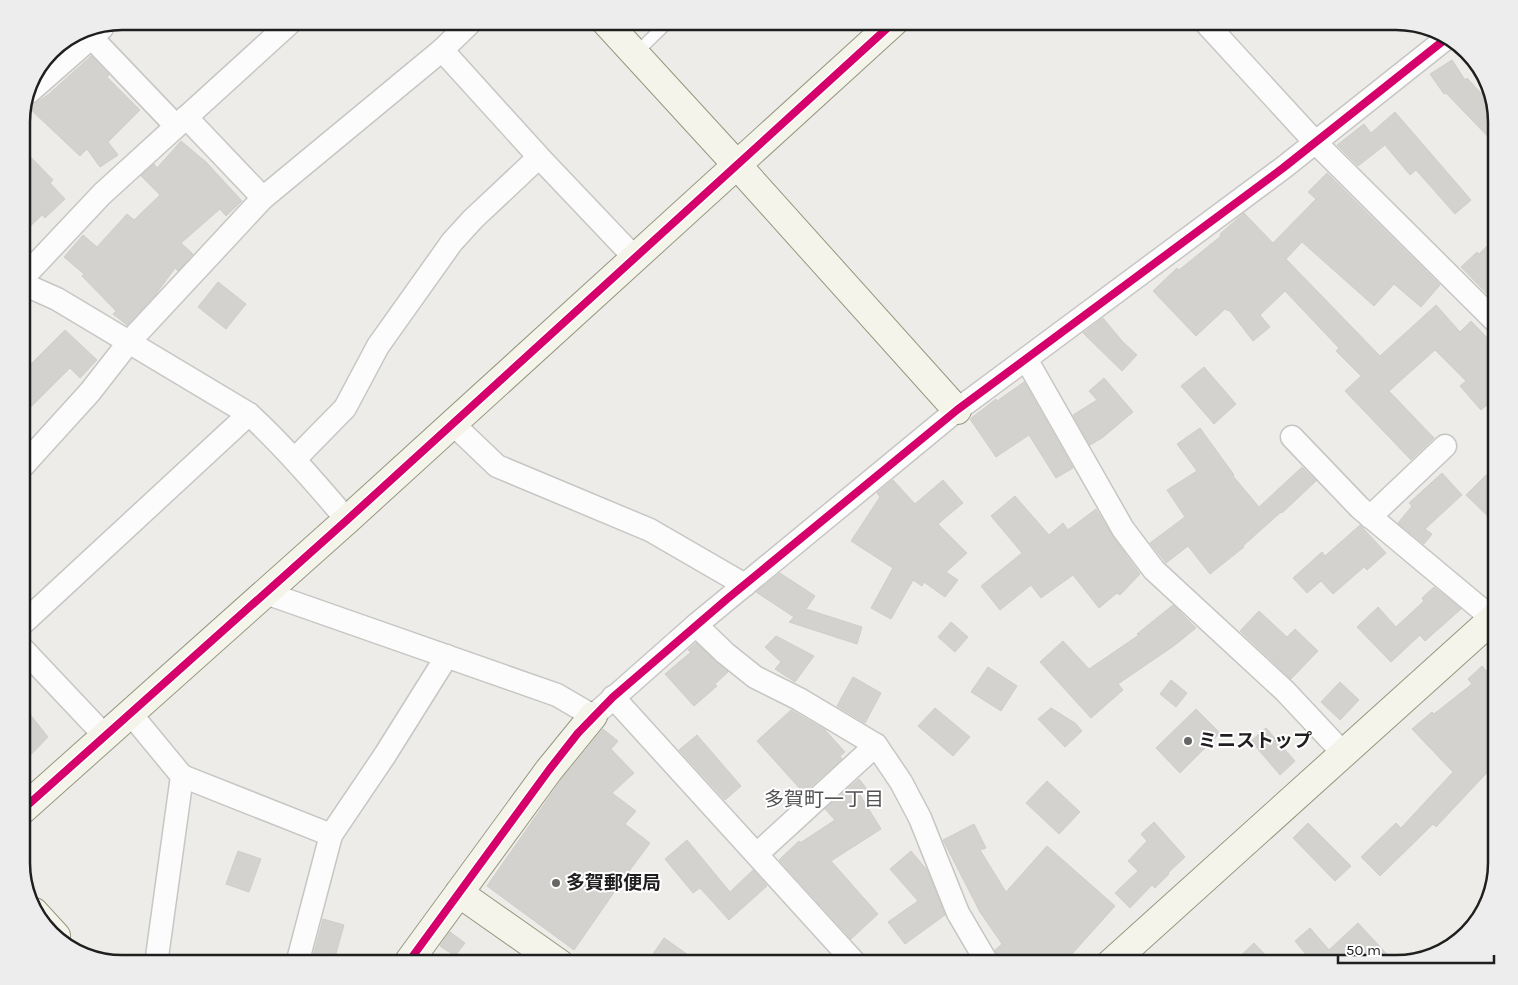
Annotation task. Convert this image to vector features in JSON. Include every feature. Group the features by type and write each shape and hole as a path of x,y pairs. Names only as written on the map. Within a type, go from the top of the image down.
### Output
{"street":[{"path":"30,273 102,194 282,30"},
{"path":"30,459 90,392 129,342 263,198 442,50 463,30"},
{"path":"613,30 957,410"},
{"path":"30,804 347,520 885,30"},
{"path":"1212,30 1315,142 1488,314"},
{"path":"99,33 181,122 263,198"},
{"path":"40,82 89,36"},
{"path":"414,955 548,770 593,716 613,697 696,625 957,410 1315,142 1441,43"},
{"path":"442,50 539,158 635,258"},
{"path":"295,459 345,408 378,346 452,242 473,219 539,158"},
{"path":"30,286 129,342 249,414 295,459 347,520"},
{"path":"1026,359 1123,529 1154,570 1285,691 1344,754"},
{"path":"30,618 249,414"},
{"path":"453,424 497,466 650,530 745,585"},
{"path":"1292,437 1370,517 1488,611"},
{"path":"1370,517 1444,446"},
{"path":"266,592 557,695 593,716"},
{"path":"1120,955 1488,623"},
{"path":"696,625 725,653 755,677 800,699 876,745 901,782 920,818 958,913 983,955"},
{"path":"30,655 105,736"},
{"path":"299,955 331,835 386,755 446,656"},
{"path":"613,697 848,955"},
{"path":"130,713 182,776 331,835"},
{"path":"756,854 876,745"},
{"path":"157,955 182,776"},
{"path":"459,894 547,955"}],"lane":[{"path":"635,54 660,30"}],"building":[{"path":"91,56 109,75 107,77 140,110 108,142 118,155 100,167 87,149 80,156 31,110 32,106 49,94"},
{"path":"1452,60 1465,80 1467,78 1484,97 1487,110 1488,137 1446,93 1444,94 1430,74"},
{"path":"1395,112 1471,200 1455,214 1416,170 1410,175 1385,145 1358,166 1337,145 1364,124 1371,133"},
{"path":"181,141 206,162 242,201 226,216 220,209 181,243 193,254 178,271 175,268 156,294 127,325 113,314 116,311 82,276 84,274 64,257 83,235 97,247 127,214 134,220 160,195 141,176 154,164 157,168"},
{"path":"30,156 53,180 50,183 65,199 45,218 42,215 30,226"},
{"path":"1327,173 1440,285 1421,307 1394,284 1374,306 1302,242 1286,259 1380,356 1436,305 1460,332 1471,321 1488,339 1488,404 1481,410 1460,386 1466,381 1435,350 1389,391 1434,438 1411,460 1345,391 1361,376 1336,351 1339,348 1285,291 1260,315 1270,327 1253,341 1229,310 1225,309 1196,336 1153,291 1177,268 1179,270 1221,236 1220,234 1244,213 1273,243 1316,199 1308,192"},
{"path":"1488,245 1488,295 1461,267 1477,252 1479,254"},
{"path":"218,282 246,304 226,329 198,307"},
{"path":"1103,318 1122,341 1137,355 1122,371 1083,333"},
{"path":"65,330 97,360 80,378 70,368 30,408 30,365"},
{"path":"1204,367 1236,404 1214,424 1181,386"},
{"path":"1104,378 1133,412 1102,438 1090,445 1073,415 1097,400 1089,391"},
{"path":"1024,382 1073,468 1056,478 1029,435 996,457 970,419 996,399 997,401"},
{"path":"1200,428 1233,476 1259,507 1302,467 1316,481 1244,547 1210,574 1188,546 1166,563 1150,543 1185,517 1167,490 1197,471 1177,444"},
{"path":"1442,473 1462,495 1425,529 1432,534 1424,544 1398,523 1412,506 1409,503"},
{"path":"1486,475 1488,477 1488,516 1466,495"},
{"path":"893,480 915,504 943,480 963,503 938,524 967,553 946,572 958,580 945,597 924,582 922,586 913,580 891,619 871,608 893,568 851,541 880,497 877,493"},
{"path":"1015,496 1049,535 1063,523 1068,530 1096,509 1113,537 1140,574 1120,595 1117,593 1099,608 1073,575 1041,598 1031,585 1000,610 981,586 1022,553 991,516"},
{"path":"1360,525 1386,553 1367,570 1364,567 1333,594 1321,581 1307,593 1293,578 1322,552 1325,556"},
{"path":"780,573 815,596 806,609 862,627 857,644 789,622 794,617 756,592"},
{"path":"1434,587 1461,609 1425,641 1420,635 1391,662 1357,627 1378,607 1396,627 1424,601 1422,598"},
{"path":"1173,605 1196,628 1175,645 1118,684 1123,690 1091,718 1040,662 1063,641 1089,669 1139,635 1137,634"},
{"path":"1259,611 1287,637 1295,629 1318,651 1291,679 1240,631"},
{"path":"951,622 968,637 955,652 938,637"},
{"path":"776,636 814,656 795,682 775,669 781,662 765,647"},
{"path":"696,643 728,672 715,684 717,686 694,706 665,674 691,652 688,650"},
{"path":"1482,666 1488,673 1488,772 1436,827 1433,824 1380,876 1361,857 1396,823 1401,828 1453,772 1412,729 1432,712 1434,714 1472,684 1468,679"},
{"path":"988,667 1017,686 1001,711 971,692"},
{"path":"853,677 881,693 865,723 837,706"},
{"path":"1171,680 1187,693 1176,707 1160,694"},
{"path":"1340,682 1359,700 1340,720 1321,702"},
{"path":"935,708 970,737 953,756 918,726"},
{"path":"1051,708 1075,723 1082,731 1065,747 1038,719"},
{"name":"ミニストップ","path":"1196,709 1220,733 1180,773 1156,748"},
{"path":"791,710 825,730 845,752 840,756 842,759 808,789 807,787 802,791 757,741"},
{"path":"30,714 48,737 30,756"},
{"path":"1266,728 1295,761 1280,775 1251,741"},
{"path":"603,729 618,741 611,749 634,773 612,793 636,811 625,824 650,843 574,950 487,886 561,780"},
{"path":"697,735 741,786 725,800 679,750"},
{"path":"859,779 867,789 860,795 881,829 831,861 878,914 851,939 779,860 799,841 800,843 835,820 825,809"},
{"path":"1047,781 1080,812 1059,834 1026,803"},
{"path":"1154,822 1185,857 1155,888 1152,885 1130,908 1115,893 1138,871 1128,861 1147,841 1141,834"},
{"path":"1308,823 1351,866 1335,881 1293,838"},
{"path":"974,824 986,848 980,850 1006,892 1047,846 1115,906 1071,955 997,955 995,950 1002,944 980,912 943,840"},
{"path":"687,840 730,892 753,870 767,886 729,920 700,888 693,893 665,859"},
{"path":"238,851 261,859 249,892 226,884"},
{"path":"911,851 927,870 945,915 905,944 888,922 918,901 890,869"},
{"path":"323,919 344,925 336,955 313,955"},
{"path":"1358,923 1388,955 1307,955 1295,941 1310,928 1329,950"},
{"path":"450,932 465,943 456,955 440,946"},
{"path":"664,938 688,955 652,955"},
{"path":"1254,943 1265,955 1241,955"}],"cycle path":[{"path":"30,803 347,520 885,30"},
{"path":"414,955 549,770 578,733 613,697 727,599 957,410 1283,168 1441,43"}],"place":[{"name":"ミニストップ","path":"1188,741"},
{"name":"多賀郵便局","path":"556,883"}],"district":[{"name":"多賀町一丁目","path":"824,799"}]}
